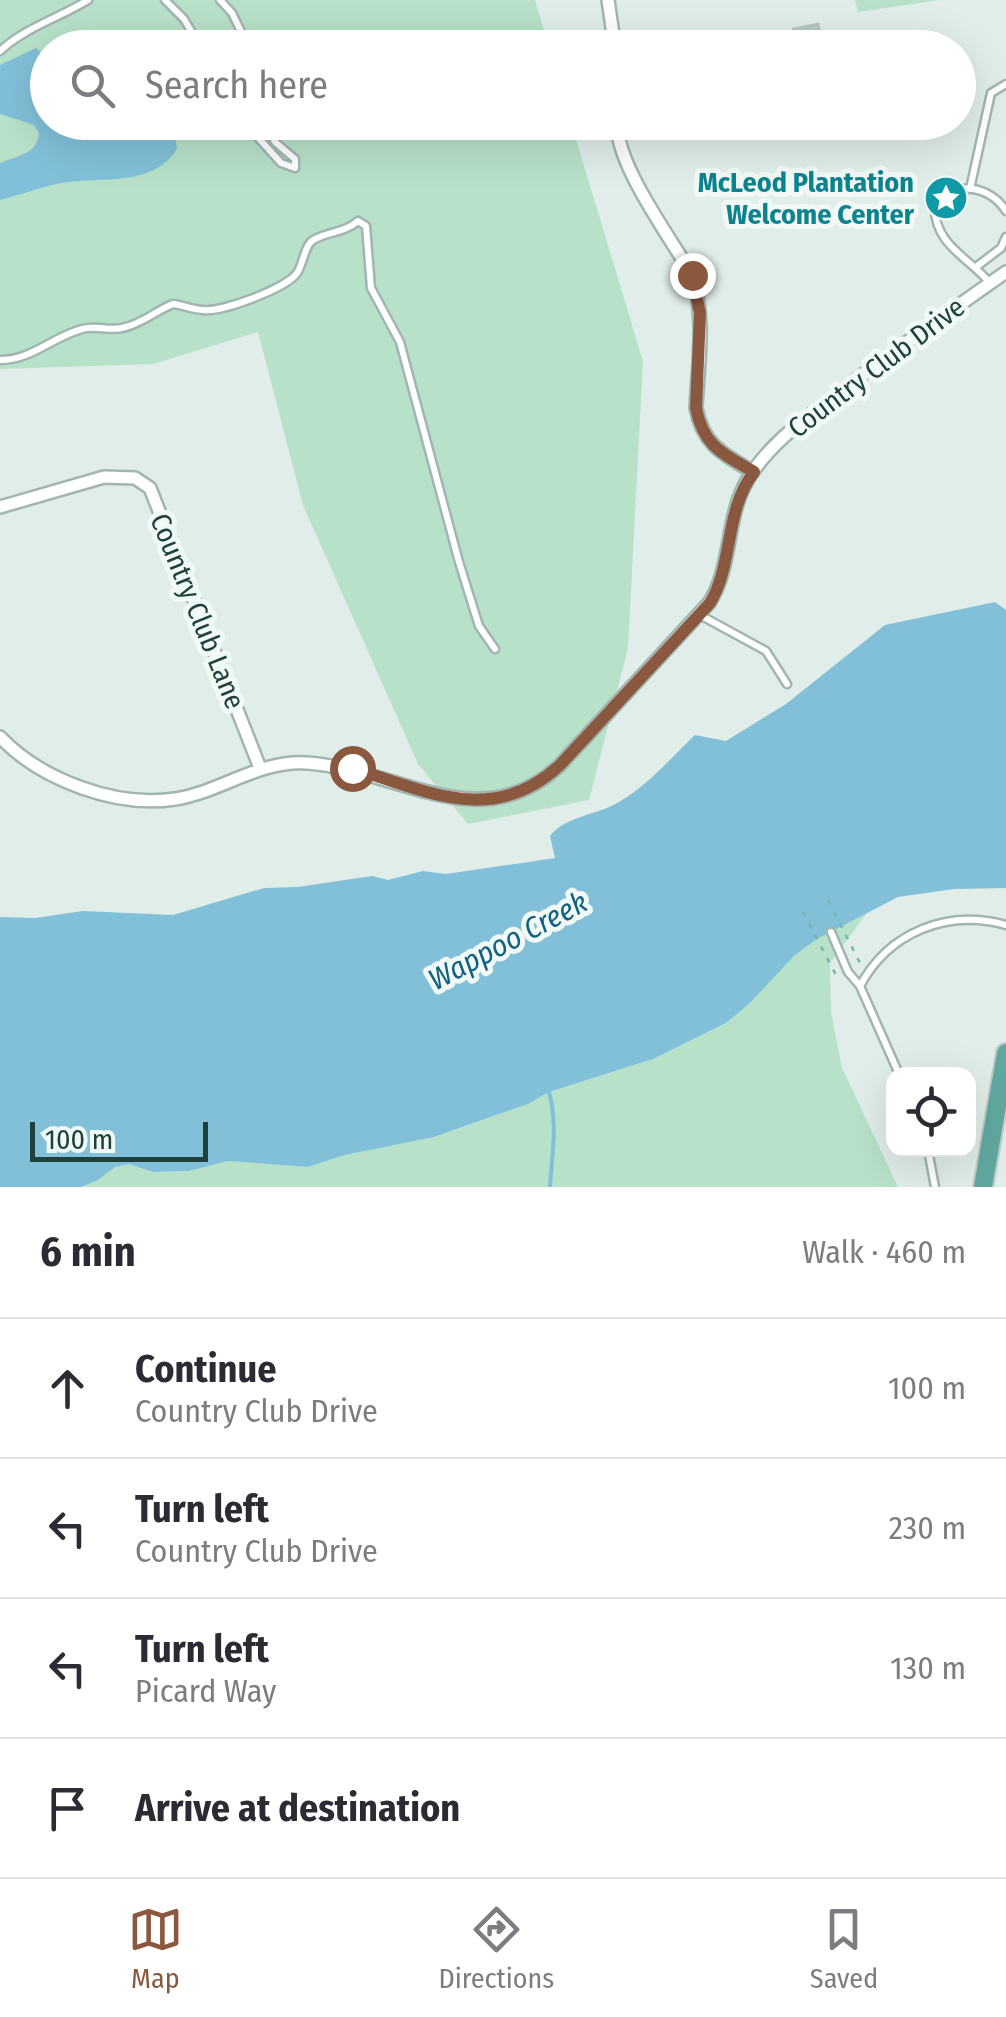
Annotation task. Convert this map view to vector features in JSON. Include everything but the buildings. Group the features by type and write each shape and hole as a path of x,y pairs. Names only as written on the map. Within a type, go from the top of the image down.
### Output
{"main road":[{"path":"983,1187 1006,1053"}],"street":[{"path":"608,0 612,30"},
{"path":"617,140 626,163 698,291 699,422 718,452 754,472"},
{"name":"Country Club Drive","path":"0,737 50,772 92,791 131,800 176,799 260,768 303,762 352,768 470,801 520,793 542,782 560,765 719,588 736,504 754,472 782,437 914,335 1006,272"},
{"name":"Country Club Lane","path":"0,506 104,477 136,478 150,488 260,768"}],"lane":[{"path":"31,30 88,0"},
{"path":"165,0 190,30"},
{"path":"220,0 240,30"},
{"path":"0,51 30,31"},
{"path":"970,189 991,93 1006,84"},
{"path":"261,140 282,163 294,168 296,160 274,140"},
{"path":"990,284 976,267 959,257 935,220 935,207 951,190 970,189 984,192 1006,211"},
{"path":"0,360 16,360 86,327 115,330 130,326 156,316 172,304 203,310 221,308 283,286 295,278 314,239 344,232 358,222 366,226 371,288 400,342 459,562 479,626 495,650"},
{"path":"976,267 1004,251 1006,237"},
{"path":"699,614 766,650 787,684"},
{"path":"860,986 868,971 897,942 936,922 964,918 1006,924"},
{"path":"830,932 848,972 860,986 896,1067"},
{"path":"929,1157 935,1187"}],"path":[{"path":"828,900 862,967"},
{"path":"804,912 838,979"}],"green space":[{"path":"0,0 535,0 544,30 30,30 30,140 576,140 643,361 628,648 589,800 468,824 418,764 303,505 258,332 153,364 0,369"},
{"path":"855,0 939,0 858,12"},
{"path":"869,910 830,963 831,1012 842,1068 898,1187 81,1187 115,1167 129,1164 154,1172 189,1171 228,1161 308,1167 345,1155 434,1137 475,1123 549,1092 653,1059 726,1023 794,956"}],"water":[{"path":"30,51 30,124 0,114 0,65"},
{"path":"37,140 176,140 177,149 167,161 140,175 61,183 0,200 0,163 35,146"},
{"name":"Wappoo Creek","path":"995,602 1006,610 1006,888 954,889 898,897 817,939 794,956 726,1023 653,1059 549,1092 528,1104 434,1137 345,1155 308,1167 228,1161 189,1171 153,1172 129,1164 115,1167 81,1187 0,1187 0,917 35,918 83,911 173,915 264,888 372,876 388,880 423,871 446,874 555,858 550,836 557,829 630,795 695,735 726,741 786,704 885,625"}],"waterway":[{"path":"549,1092 554,1128 550,1187"}],"place":[{"name":"McLeod Plantation Welcome Center","path":"946,198"}],"route":[{"path":"352,768 448,798 491,800 520,793 542,782 560,765 710,603 719,588 736,504 754,472 718,452 699,422 696,408 700,313 692,275"}]}
